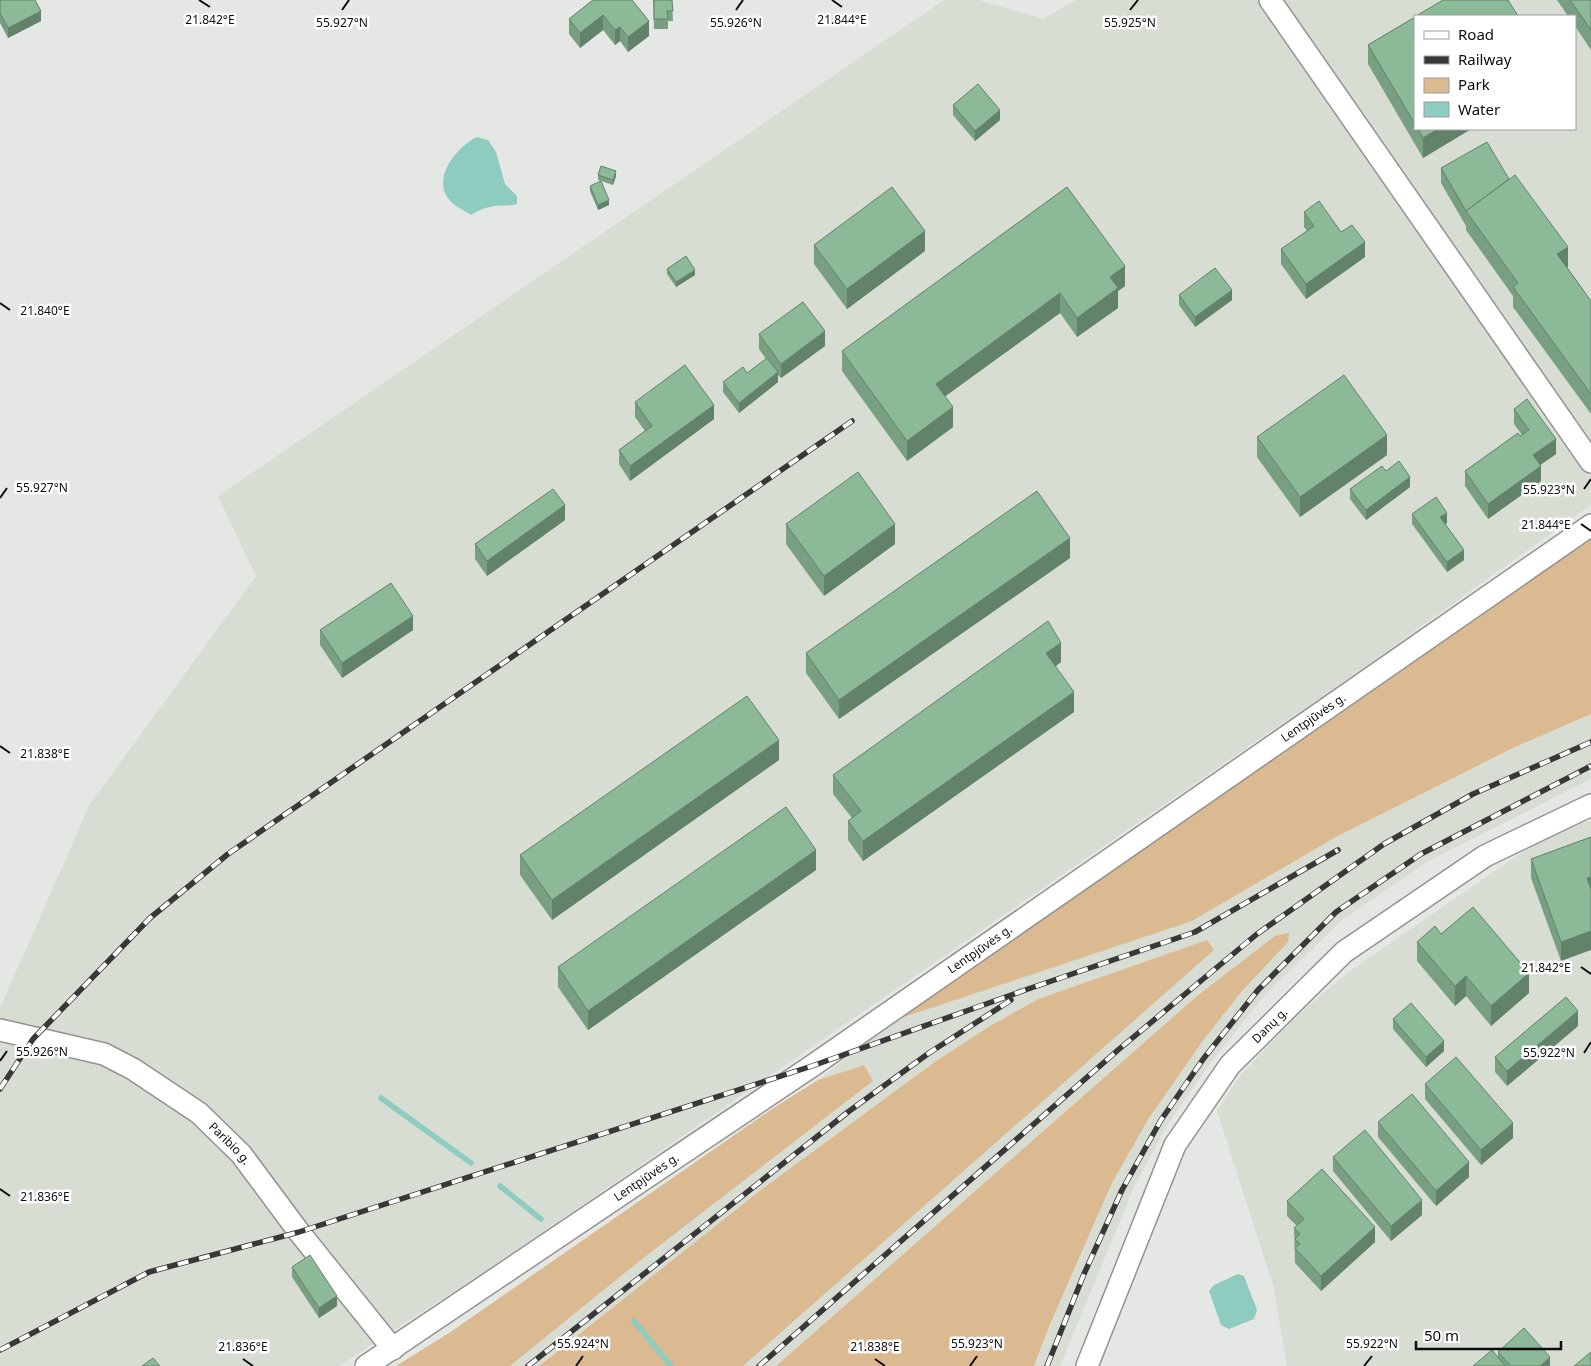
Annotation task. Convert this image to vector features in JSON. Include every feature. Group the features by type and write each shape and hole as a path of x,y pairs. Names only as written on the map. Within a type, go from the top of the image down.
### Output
{"street":[{"path":"1270,0 1591,462"},
{"name":"Lentpjūvės g.","path":"366,1366 829,1055 1591,525"},
{"name":"Danų g.","path":"1087,1366 1175,1145 1230,1065 1344,952 1485,856 1591,805"},
{"name":"Paribio g.","path":"0,1030 104,1054 132,1069 199,1113 241,1154 299,1232 393,1349"}],"shaded area":[{"path":"944,0 978,0 1043,19 1076,0 1591,0 1591,505 1367,665 511,1254 339,1366 0,1366 0,1008 90,804 256,576 218,496"},
{"path":"1591,714 1591,779 1427,862 1341,921 1265,995 1212,1061 1169,1122 1134,1187 1060,1366 1034,1366 1048,1329 1112,1183 1149,1118 1202,1042 1242,991 1197,996 776,1366 743,1366 1213,950 1207,940 1038,999 990,1026 936,1061 762,1189 539,1366 510,1366 637,1263 864,1065 818,1080 898,1019 1192,921 1336,837 1513,748"},
{"path":"1591,821 1591,1366 1287,1366 1273,1285 1217,1111 1240,1076 1292,1020 1347,973 1537,842 1583,822"}],"green space":[{"path":"1591,536 1591,714 1513,748 1336,837 1192,921 898,1019"},
{"path":"1289,933 1288,942 1242,991 1202,1042 1149,1118 1112,1183 1048,1329 1034,1366 776,1366 1197,996 1275,936"},
{"path":"1207,940 1214,950 743,1366 539,1366 762,1189 936,1061 990,1026 1038,999"},
{"path":"864,1065 873,1081 637,1263 510,1366 396,1366 449,1333 772,1109 818,1080"}],"water":[{"path":"477,137 488,140 496,152 505,184 517,196 517,204 489,207 471,215 450,201 443,187 446,170 450,162 463,147"},
{"path":"1238,1274 1244,1276 1257,1310 1254,1319 1229,1329 1221,1325 1209,1291 1214,1285"}],"building":[{"path":"0,0 35,0 41,11 8,28 0,13"},
{"path":"593,0 632,0 649,21 628,37 620,27 615,30 603,15 580,33 569,19"},
{"path":"654,0 672,0 673,11 667,11 668,19 654,19"},
{"path":"1443,0 1508,0 1517,15 1418,15"},
{"path":"1570,0 1591,0 1591,30"},
{"path":"1414,18 1414,122 1368,45"},
{"path":"978,84 1000,110 975,131 953,105"},
{"path":"1419,130 1436,130 1423,138"},
{"path":"1487,142 1509,179 1466,211 1441,168"},
{"path":"601,166 616,171 613,180 598,175"},
{"path":"1515,175 1568,247 1557,254 1591,301 1591,394 1513,287 1518,283 1466,211"},
{"path":"601,181 609,200 598,205 590,186"},
{"path":"892,187 925,231 847,289 814,245"},
{"path":"1067,187 1125,266 1110,277 1118,288 1077,318 1060,293 936,384 953,407 907,441 842,351"},
{"path":"1319,201 1341,232 1352,225 1365,242 1306,284 1281,249 1314,226 1304,212"},
{"path":"686,256 695,270 676,282 667,269"},
{"path":"1215,268 1232,290 1195,317 1179,295"},
{"path":"803,302 825,331 781,364 759,334"},
{"path":"767,358 778,372 739,403 723,382 743,367 747,373"},
{"path":"685,365 714,405 630,466 619,450 652,426 635,402"},
{"path":"1344,375 1387,435 1300,497 1257,437"},
{"path":"1527,399 1556,439 1533,455 1541,466 1488,504 1465,471 1518,433 1520,436 1529,430 1514,409"},
{"path":"1399,461 1410,477 1366,510 1350,489 1382,466 1386,471"},
{"path":"858,472 895,524 824,576 786,524"},
{"path":"553,489 565,505 487,561 475,544"},
{"path":"1037,491 1070,538 839,700 806,653"},
{"path":"1436,497 1447,513 1440,517 1464,550 1447,562 1412,514"},
{"path":"391,583 413,616 342,663 320,630"},
{"path":"1048,621 1061,643 1046,653 1074,692 863,841 848,821 861,811 833,775"},
{"path":"747,696 779,740 552,900 520,855"},
{"path":"786,807 816,850 588,1011 558,967"},
{"path":"1591,837 1591,877 1587,878 1591,889 1591,931 1561,942 1531,859"},
{"path":"1473,907 1529,973 1491,1006 1466,976 1455,986 1417,942 1435,926 1441,934"},
{"path":"1566,997 1578,1011 1507,1071 1495,1057"},
{"path":"1411,1003 1444,1041 1426,1057 1393,1019"},
{"path":"1456,1057 1513,1123 1481,1150 1425,1084"},
{"path":"1412,1094 1469,1162 1436,1191 1378,1122"},
{"path":"1365,1130 1422,1200 1391,1226 1333,1157"},
{"path":"1322,1169 1375,1227 1321,1276 1295,1248 1300,1244 1295,1239 1300,1234 1294,1228 1304,1219 1287,1201"},
{"path":"310,1255 337,1296 319,1308 292,1267"},
{"path":"1524,1328 1550,1357 1540,1366 1511,1366 1498,1352"},
{"path":"1492,1350 1505,1366 1473,1366"},
{"path":"1591,1352 1591,1366 1574,1366"},
{"path":"153,1358 160,1366 142,1366"}],"waterway":[{"path":"381,1098 471,1163"},
{"path":"500,1186 541,1219"},
{"path":"634,1321 671,1366"}],"railway":[{"path":"0,1089 33,1039 150,918 228,854 852,421"},
{"path":"759,1366 1118,1050 1257,934 1384,844 1473,794 1591,742"},
{"path":"1047,1366 1084,1274 1122,1190 1161,1120 1204,1058 1258,990 1336,912 1421,854 1591,766"},
{"path":"0,1350 149,1272 299,1232 812,1066 1195,932 1338,850"},
{"path":"528,1366 848,1112 929,1053 1011,1000"}]}
